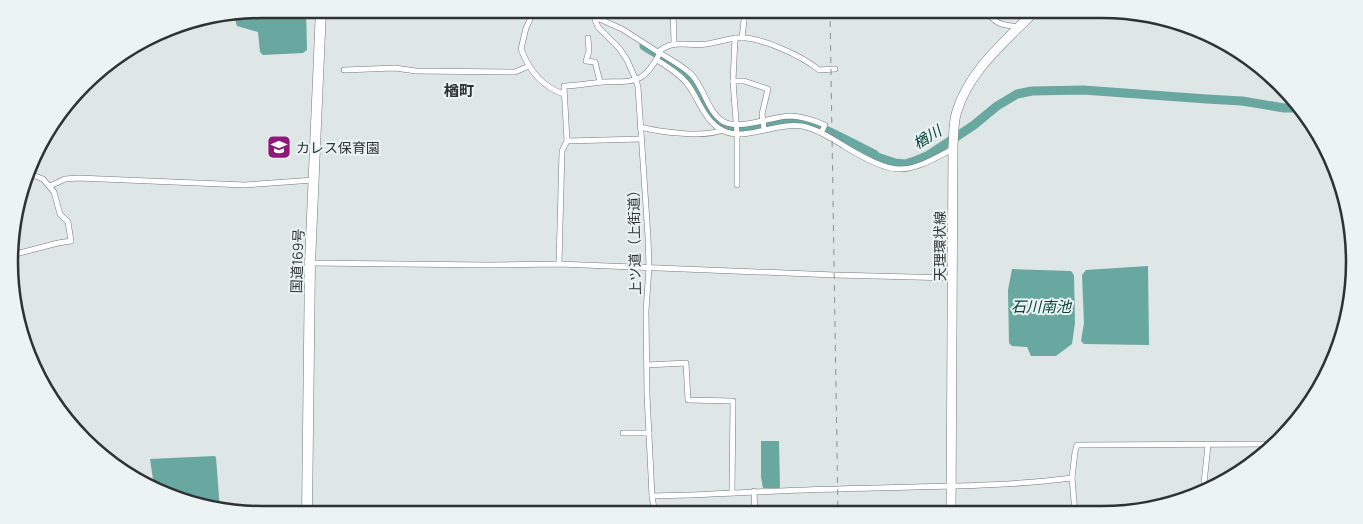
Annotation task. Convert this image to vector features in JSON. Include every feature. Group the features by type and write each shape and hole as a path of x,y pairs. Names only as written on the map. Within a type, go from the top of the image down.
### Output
{"highway":[{"name":"国道169号","path":"307,506 310,262 321,18"}],"main road":[{"name":"天理環状線","path":"951,506 953,148 956,113 973,76 1028,18"}],"street":[{"path":"531,18 526,28 521,49 536,76 546,85 564,94"},
{"name":"上ツ道（上街道）","path":"594,18 598,27 619,48 636,80 649,267 646,311 647,365 654,506"},
{"path":"602,18 622,28 658,56 688,86 706,116 722,130 737,134 786,125 804,126 821,133 853,152 880,164 898,169 913,167 953,148"},
{"path":"673,18 674,43"},
{"path":"742,38 744,18"},
{"path":"992,18 1004,25 1020,27"},
{"path":"588,38 589,51 586,61 595,62 600,82"},
{"path":"736,38 734,81 737,185"},
{"path":"560,264 562,150 567,141 564,86 585,86 600,82 629,82 636,80 651,70 658,56 674,43 706,44 736,38 771,44 809,62 819,70 835,69"},
{"path":"658,56 691,74 698,82 714,111 725,122 736,125 787,116 798,116 825,125 821,133"},
{"path":"344,70 395,68 416,71 515,72 530,66"},
{"path":"734,81 744,80 768,90 762,114 764,129"},
{"path":"640,127 664,132 714,133 722,130"},
{"path":"567,141 641,139"},
{"path":"18,253 71,241 68,222 60,214 54,192 42,179 33,175"},
{"path":"50,186 65,179 78,178 246,185 314,180"},
{"path":"310,262 489,266 560,264 835,276 952,278"},
{"path":"647,365 686,363 688,400 733,401 732,492"},
{"path":"623,433 649,433"},
{"path":"1074,506 1072,478 1077,445 1264,444"},
{"path":"1204,484 1208,445"},
{"path":"652,496 754,491 1000,485 1072,478"},
{"path":"754,491 755,506"}],"water":[{"path":"306,18 307,50 303,53 263,55 260,52 258,32 237,26 235,19"},
{"name":"石川南池","path":"1148,266 1149,345 1084,344 1081,341 1084,323 1082,275 1086,270"},
{"name":"石川南池","path":"1012,269 1071,271 1074,275 1075,323 1072,344 1056,356 1031,356 1027,347 1012,346 1009,343 1008,290"},
{"path":"761,441 779,441 780,488 763,488 761,477"},
{"path":"216,457 219,503 183,494 153,481 150,459"}],"waterway":[{"name":"楢川","path":"644,46 686,74 696,85 711,114 722,125 730,129 745,130 782,122 800,122 821,128 877,157 905,164 927,156 1017,94 1032,91 1083,90 1242,101 1291,108"}],"railway":[{"path":"830,18 838,506"}],"place":[{"name":"カレス保育園","path":"279,147"}],"district":[{"name":"楢町","path":"459,90"}]}
